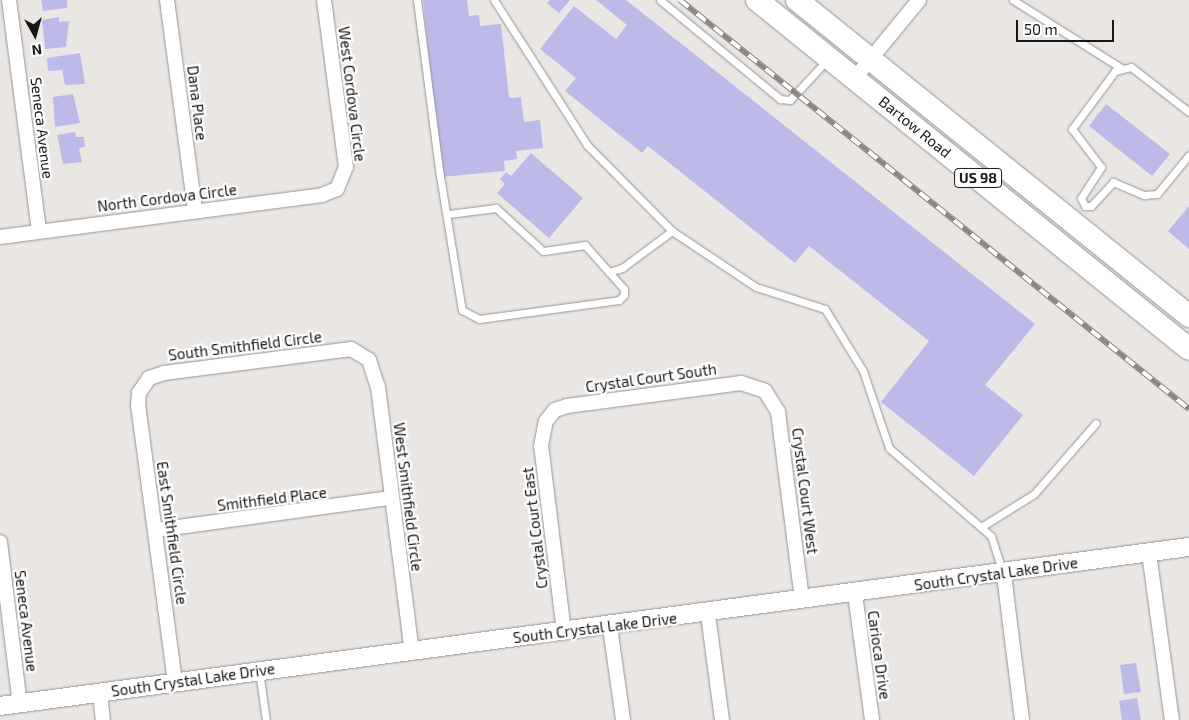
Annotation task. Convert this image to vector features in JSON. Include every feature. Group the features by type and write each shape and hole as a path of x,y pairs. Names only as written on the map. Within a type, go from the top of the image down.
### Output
{"main road":[{"name":"Bartow Road","path":"757,0 1189,349"},
{"name":"Bartow Road","path":"797,0 871,59 1079,214 1187,311"}],"street":[{"name":"Seneca Avenue","path":"9,0 39,231"},
{"name":"Dana Place","path":"167,0 195,210"},
{"name":"West Cordova Circle","path":"324,0 346,167 337,189"},
{"path":"855,78 919,0"},
{"name":"North Cordova Circle","path":"0,237 195,210 322,195 337,189"},
{"name":"South Smithfield Circle","path":"141,389 148,378 164,372 351,349 360,352"},
{"name":"West Smithfield Circle","path":"360,352 375,369 412,651"},
{"name":"Crystal Court South","path":"546,421 555,410 567,406 741,383 765,390"},
{"name":"East Smithfield Circle","path":"141,389 138,406 175,682"},
{"name":"Crystal Court West","path":"765,390 778,412 802,600"},
{"name":"Crystal Court East","path":"546,421 541,446 564,632"},
{"name":"Smithfield Place","path":"156,530 391,498"},
{"name":"South Crystal Lake Drive","path":"0,706 412,651 708,615 802,600 1004,575 1189,547"},
{"name":"Seneca Avenue","path":"0,548 20,704"},
{"path":"1150,553 1172,720"},
{"path":"1004,575 1022,720"},
{"name":"Carioca Drive","path":"855,594 872,720"},
{"path":"708,615 722,720"},
{"path":"610,627 623,720"},
{"path":"100,693 103,720"}],"lane":[{"path":"417,0 448,214 462,310 469,316 480,319 619,300 624,290 585,245 543,251 496,208 448,214"},
{"path":"494,0 588,145 672,231 756,287 825,309 864,371 889,448 991,536 1004,575"},
{"path":"660,0 780,99 790,100 829,58"},
{"path":"1013,0 1121,68 1131,67 1189,112"},
{"path":"1079,214 1081,198 1101,166 1075,135 1073,122 1121,68"},
{"path":"1079,214 1092,206 1113,182 1144,195 1156,194 1189,155"},
{"path":"609,272 622,268 672,231"},
{"path":"981,527 1034,494 1096,423"},
{"path":"258,671 266,720"}],"building":[{"path":"41,0 67,0 67,8 43,11"},
{"path":"423,0 467,0 469,16 479,15 480,26 501,24 509,98 521,97 524,122 540,120 543,148 516,151 517,159 504,161 505,171 441,177"},
{"path":"550,0 570,0 559,13 547,3"},
{"path":"596,0 626,0 1035,324 985,385 1023,415 974,476 881,402 929,341 809,246 795,263 648,146 642,153 565,91 576,78 540,49 574,6 616,39 627,25"},
{"path":"59,17 59,22 69,21 66,47 45,49 42,20"},
{"path":"80,53 85,84 65,85 62,70 48,71 47,58"},
{"path":"73,94 80,123 55,127 53,97"},
{"path":"1106,104 1170,154 1152,176 1089,126"},
{"path":"75,132 76,137 84,137 85,147 79,148 82,162 63,164 57,135"},
{"path":"531,153 583,198 549,238 497,193 505,184 500,179 506,172 511,176"},
{"path":"1189,206 1189,249 1168,231"},
{"path":"1136,663 1141,692 1124,694 1120,665"},
{"path":"1137,698 1141,720 1122,720 1119,701"}],"railway":[{"path":"680,0 1189,409"}]}
